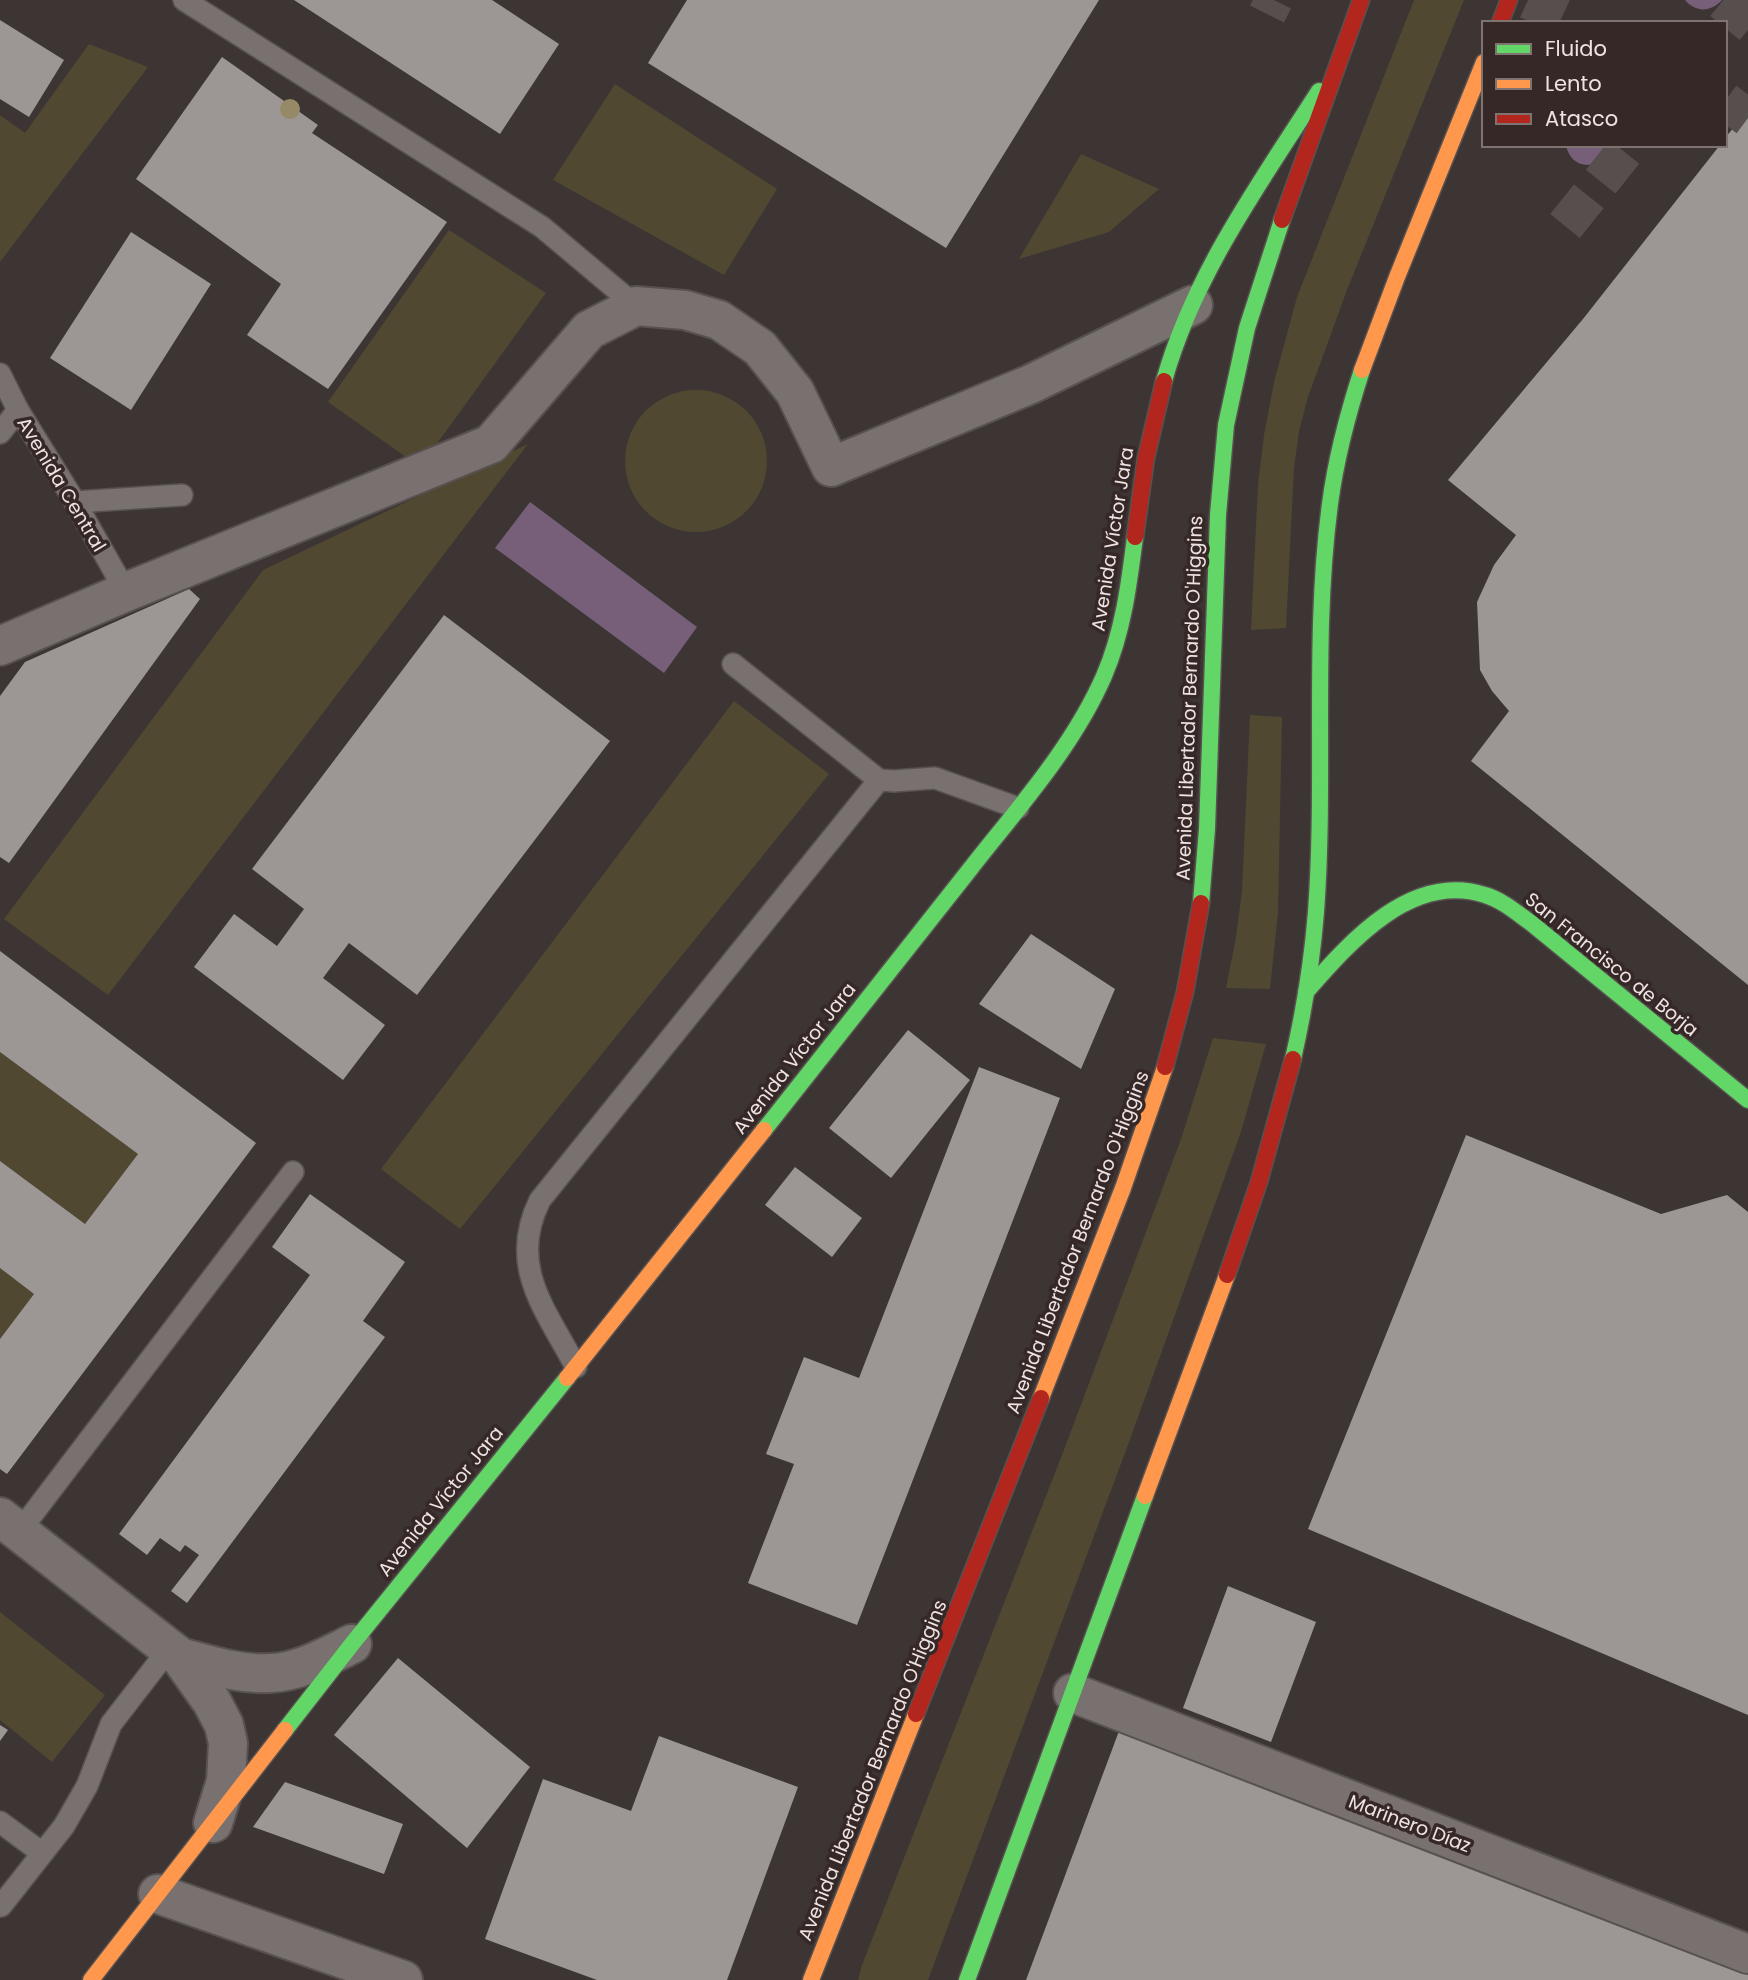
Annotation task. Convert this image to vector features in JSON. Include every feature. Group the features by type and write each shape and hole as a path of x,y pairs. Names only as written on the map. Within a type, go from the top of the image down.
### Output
{"main road":[{"name":"Avenida Libertador Bernardo O'Higgins","path":"811,1980 1109,1226 1146,1129 1166,1064 1189,973 1200,910 1219,504 1226,425 1247,328 1290,194 1361,0"},
{"path":"1501,21 1509,0"},
{"name":"Avenida Víctor Jara","path":"91,1980 352,1644 576,1367 1018,808 1076,730 1109,664 1120,631 1150,437 1174,349 1224,242 1337,62"},
{"path":"967,1980 1254,1197 1279,1114 1299,1032 1316,914 1319,862 1321,598 1337,464 1371,342 1482,67"},
{"name":"San Francisco de Borja","path":"1306,992 1360,934 1408,903 1428,894 1446,891 1464,890 1483,894 1501,902 1531,923 1748,1100"}],"street":[{"path":"0,646 491,443 589,330 636,306 685,310 719,320 760,348 795,392 831,467 1031,384 1193,305"},
{"path":"10,1525 174,1653 212,1702 224,1725 229,1743 226,1781 213,1823"},
{"path":"174,1653 236,1672 271,1674 311,1664 352,1644"},
{"name":"Marinero Díaz","path":"1073,1693 1748,1954"},
{"path":"158,1894 403,1980"}],"lane":[{"path":"184,0 542,227 636,306"},
{"name":"Avenida Central","path":"0,374 18,410 126,592"},
{"path":"0,433 18,410"},
{"path":"75,502 182,495"},
{"path":"733,664 879,780 935,778 1018,808"},
{"path":"576,1367 537,1298 527,1259 530,1223 540,1200 879,780"},
{"path":"10,1525 293,1172"},
{"path":"1,1906 64,1826 87,1786 111,1724 174,1653"},
{"path":"0,1822 42,1853"}],"shaded area":[{"path":"1414,0 1464,0 1347,290 1308,397 1299,431 1294,468 1286,628 1251,630 1258,484 1274,382 1297,297"},
{"path":"1685,0 1722,0 1708,9 1699,9"},
{"path":"89,44 148,67 0,262 0,115 25,133"},
{"path":"615,84 777,189 724,275 553,180"},
{"path":"1567,147 1608,147 1606,154 1594,164 1580,164 1569,154"},
{"path":"1081,154 1159,189 1109,232 1019,259"},
{"path":"449,230 546,293 420,467 328,402"},
{"path":"696,390 723,396 746,411 761,434 767,461 761,488 746,511 723,526 696,532 669,526 646,511 631,488 625,461 631,434 646,411 669,396"},
{"path":"528,444 108,995 4,919 263,570"},
{"path":"530,502 697,627 664,673 495,548"},
{"path":"734,701 829,774 460,1229 381,1169"},
{"path":"1250,715 1282,717 1278,913 1270,989 1226,988 1242,891"},
{"path":"1213,1038 1266,1044 1241,1132 1128,1445 928,1980 858,1980 1062,1455 1181,1139"},
{"path":"0,1052 138,1154 85,1224 0,1161"},
{"path":"0,1268 34,1294 0,1339"},
{"path":"0,1612 105,1695 52,1762 0,1720"}],"building":[{"path":"294,0 492,0 559,44 500,134"},
{"path":"687,0 1099,0 946,248 648,63"},
{"path":"0,20 64,60 29,117 0,99"},
{"path":"222,57 318,125 312,133 447,222 328,389 247,335 281,284 136,179"},
{"path":"1748,110 1748,985 1471,761 1509,711 1492,691 1480,670 1477,602 1494,565 1516,535 1448,480 1583,319 1718,147 1727,147 1727,136"},
{"path":"131,232 211,284 131,410 50,358"},
{"path":"189,589 200,599 9,863 0,857 0,696 25,662"},
{"path":"444,615 610,741 417,995 349,943 323,978 385,1025 343,1080 194,967 234,914 277,946 304,909 252,869"},
{"path":"1031,934 1115,989 1081,1069 979,1004"},
{"path":"0,951 256,1143 7,1474 0,1469 0,1339 34,1294 0,1268 0,1161 85,1224 138,1154 0,1052"},
{"path":"908,1030 970,1080 891,1178 829,1128"},
{"path":"979,1067 1060,1098 857,1625 748,1583 794,1464 766,1454 804,1357 859,1378"},
{"path":"1466,1135 1661,1214 1727,1195 1748,1212 1748,1715 1308,1529"},
{"path":"795,1167 862,1218 832,1257 765,1205"},
{"path":"310,1194 405,1262 363,1321 385,1337 187,1603 171,1591 199,1555 185,1545 180,1552 160,1538 147,1555 119,1534 310,1275 272,1247"},
{"path":"1228,1586 1316,1622 1271,1742 1183,1708"},
{"path":"398,1658 530,1767 467,1848 334,1735"},
{"path":"1122,1723 1748,1973 1748,1980 1026,1980"},
{"path":"0,1725 8,1730 0,1741"},
{"path":"659,1736 798,1787 727,1980 597,1980 485,1939 543,1779 631,1811"},
{"path":"285,1782 403,1824 384,1874 253,1827"}],"tunnel":[{"path":"1267,14 1274,0"},
{"path":"1528,0 1574,21"},
{"path":"1727,26 1748,0"},
{"path":"1727,102 1748,118"},
{"path":"1565,226 1628,147"}],"traffic: fast":[{"path":"1164,381 1177,342 1211,266 1252,195 1319,91"},
{"path":"1201,903 1207,829 1218,515 1226,425 1247,328 1282,220"},
{"path":"1293,1059 1307,986 1316,912 1320,810 1320,657 1330,504 1347,419 1362,370"},
{"path":"764,1130 1026,800 1077,728 1111,659 1128,590 1135,537"},
{"path":"1306,992 1362,933 1407,902 1432,893 1458,890 1485,895 1503,903 1531,923 1748,1100"},
{"path":"285,1730 567,1378"},
{"path":"967,1980 1145,1496"}],"traffic: slow":[{"path":"1362,370 1482,67"},
{"path":"1041,1398 1123,1188 1165,1067"},
{"path":"567,1378 764,1130"},
{"path":"1145,1496 1227,1275"},
{"path":"811,1980 916,1714"},
{"path":"91,1980 285,1730"}],"traffic: jam":[{"path":"1282,220 1361,0"},
{"path":"1501,21 1509,0"},
{"path":"1135,537 1146,458 1164,381"},
{"path":"1165,1067 1185,992 1201,903"},
{"path":"1227,1275 1259,1182 1293,1059"},
{"path":"916,1714 1041,1398"}]}
